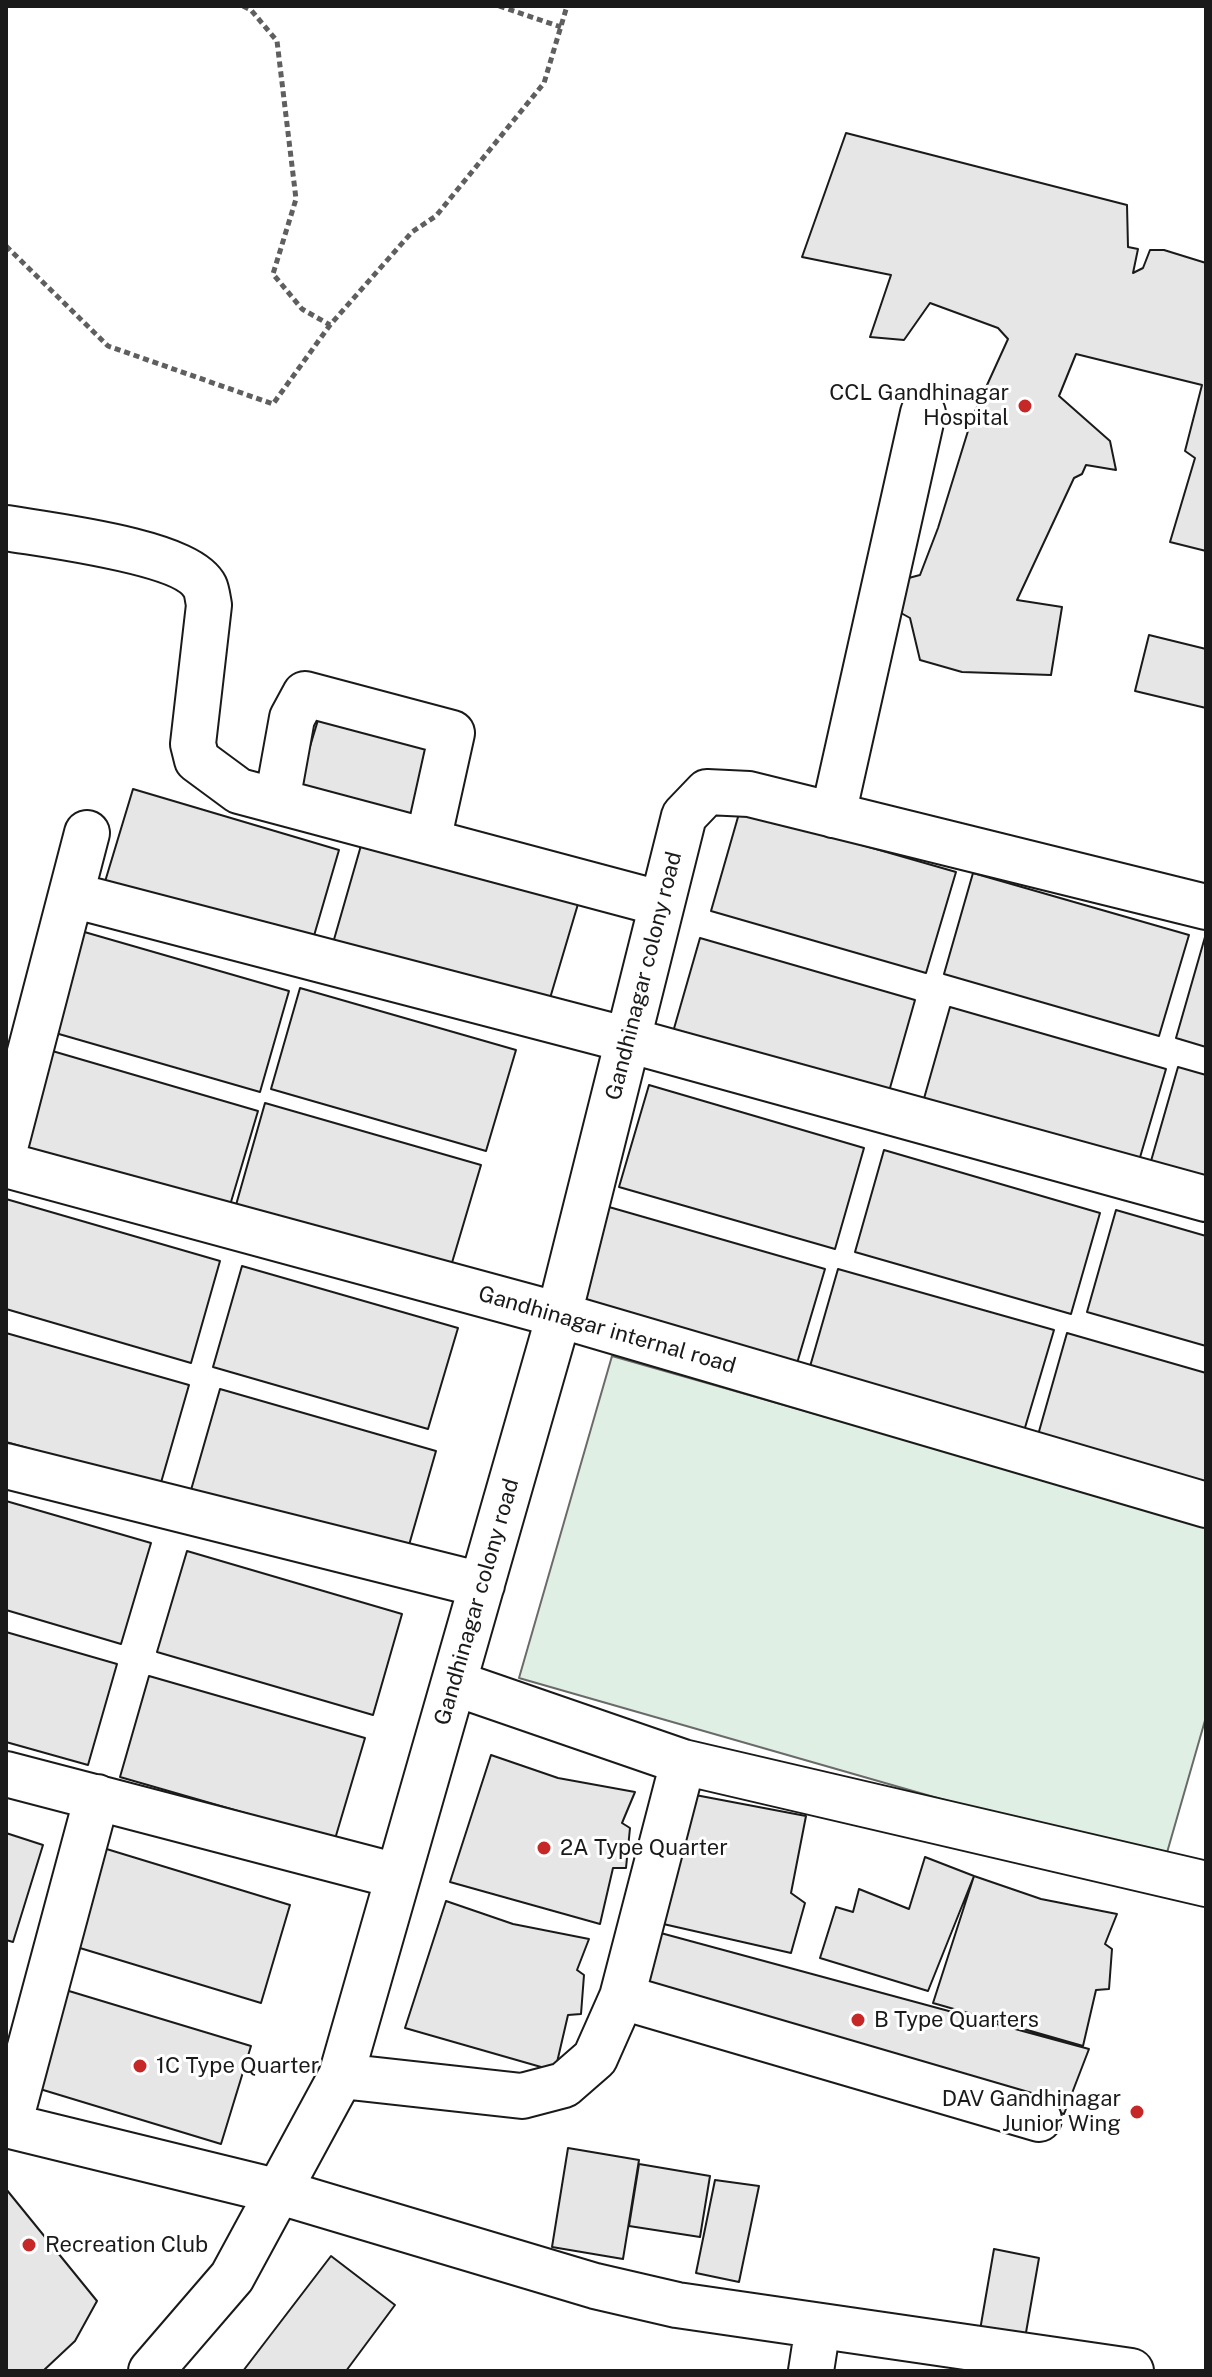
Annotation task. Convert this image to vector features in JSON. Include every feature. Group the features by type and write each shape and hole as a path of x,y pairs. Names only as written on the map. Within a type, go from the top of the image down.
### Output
{"street":[{"path":"923,413 833,815 1206,907"},
{"path":"6,528 156,556 188,570 205,586 209,605 193,744 197,760 239,791 659,903"},
{"path":"277,801 292,718 298,706 305,694 333,699 452,733 428,841"},
{"name":"Gandhinagar colony road","path":"151,2371 232,2277 341,2076 559,1315 659,903 684,816 707,792 749,794 833,815"},
{"path":"6,1144 87,833"},
{"path":"72,895 628,1040 1206,1199"},
{"name":"Gandhinagar internal road","path":"6,1165 559,1315 1206,1505"},
{"path":"6,1466 482,1585"},
{"path":"454,1683 683,1762 1206,1884"},
{"path":"341,2076 522,2096 564,2085 595,2058 622,1997 683,1762"},
{"path":"6,1774 397,1876"},
{"path":"97,1797 7,2125 280,2192 595,2286 677,2305 1131,2371"},
{"path":"622,1997 1039,2119"},
{"path":"811,2371 818,2326"}],"path":[{"path":"243,6 251,10 277,41 296,199 273,274 302,309 330,325"},
{"path":"499,6 561,27"},
{"path":"6,246 108,346 273,404 330,325 412,232 436,216 544,83 567,6"}],"green space":[{"path":"612,1356 1206,1525 1206,1717 1164,1863 519,1678"}],"building":[{"name":"CCL Gandhinagar Hospital","path":"846,133 1127,205 1128,247 1138,249 1133,273 1143,268 1150,250 1164,250 1206,263 1206,551 1170,542 1195,458 1185,451 1202,385 1076,354 1059,396 1110,441 1116,470 1086,465 1082,474 1074,478 1017,600 1062,607 1051,675 962,672 920,660 910,618 892,608 901,580 920,575 972,418 1008,339 998,328 930,303 904,340 870,337 891,275 802,257"},
{"path":"1149,635 1206,649 1206,708 1135,691"},
{"path":"318,720 426,748 411,826 296,793"},
{"path":"133,789 339,850 311,946 104,885"},
{"path":"740,810 956,872 926,973 711,911"},
{"path":"362,842 578,904 548,1005 333,943"},
{"path":"973,873 1189,935 1159,1036 944,974"},
{"path":"74,929 289,991 260,1092 45,1030"},
{"path":"1206,937 1206,1047 1176,1038"},
{"path":"700,938 915,1000 886,1102 671,1039"},
{"path":"300,988 516,1050 486,1151 271,1089"},
{"path":"950,1007 1166,1069 1136,1171 921,1109"},
{"path":"42,1048 258,1111 228,1212 13,1150"},
{"path":"1178,1067 1206,1075 1206,1184 1149,1168"},
{"path":"649,1085 864,1148 835,1249 619,1187"},
{"path":"265,1103 481,1165 451,1266 236,1205"},
{"path":"884,1150 1100,1213 1071,1314 855,1252"},
{"path":"6,1199 220,1261 191,1363 6,1309"},
{"path":"609,1207 825,1269 795,1370 580,1308"},
{"path":"1116,1210 1206,1236 1206,1346 1087,1312"},
{"path":"242,1266 458,1328 428,1429 213,1367"},
{"path":"838,1269 1054,1330 1024,1431 809,1370"},
{"path":"6,1333 189,1385 160,1486 6,1442"},
{"path":"1067,1333 1206,1373 1206,1484 1038,1435"},
{"path":"220,1389 436,1451 407,1552 191,1490"},
{"path":"6,1501 151,1543 121,1644 6,1610"},
{"path":"187,1551 402,1614 373,1715 157,1652"},
{"path":"6,1632 117,1664 88,1765 6,1742"},
{"path":"149,1676 365,1738 335,1839 120,1777"},
{"name":"2A Type Quarter","path":"491,1755 558,1778 635,1792 622,1823 630,1828 626,1868 613,1868 600,1924 450,1882"},
{"name":"2A Type Quarter","path":"690,1794 806,1816 791,1893 805,1903 791,1953 650,1921"},
{"path":"6,1833 43,1845 13,1942 6,1940"},
{"name":"1C Type Quarter","path":"100,1847 290,1905 261,2003 70,1945"},
{"path":"925,1857 974,1876 928,1991 820,1958 836,1907 853,1912 859,1889 909,1909"},
{"path":"974,1876 1041,1899 1117,1914 1105,1944 1112,1949 1109,1989 1096,1990 1083,2046 933,2003"},
{"path":"446,1901 513,1924 589,1939 577,1970 584,1975 581,2014 568,2015 555,2071 405,2028"},
{"name":"B Type Quarters","path":"657,1932 1089,2049 1064,2114 633,1991"},
{"name":"1C Type Quarter","path":"59,1988 251,2046 221,2144 30,2086"},
{"path":"568,2148 639,2160 623,2259 552,2247"},
{"path":"639,2164 710,2176 700,2237 629,2226"},
{"path":"715,2180 759,2186 739,2282 696,2273"},
{"name":"Recreation Club","path":"6,2189 97,2301 75,2341 43,2371 6,2371"},
{"path":"994,2249 1039,2258 1024,2344 979,2336"},
{"path":"331,2256 395,2305 346,2371 243,2371"}],"place":[{"name":"CCL Gandhinagar Hospital","path":"1025,406"},
{"name":"2A Type Quarter","path":"544,1848"},
{"name":"B Type Quarters","path":"858,2020"},
{"name":"1C Type Quarter","path":"140,2066"},
{"name":"DAV Gandhinagar Junior Wing","path":"1137,2112"},
{"name":"Recreation Club","path":"29,2245"}]}
